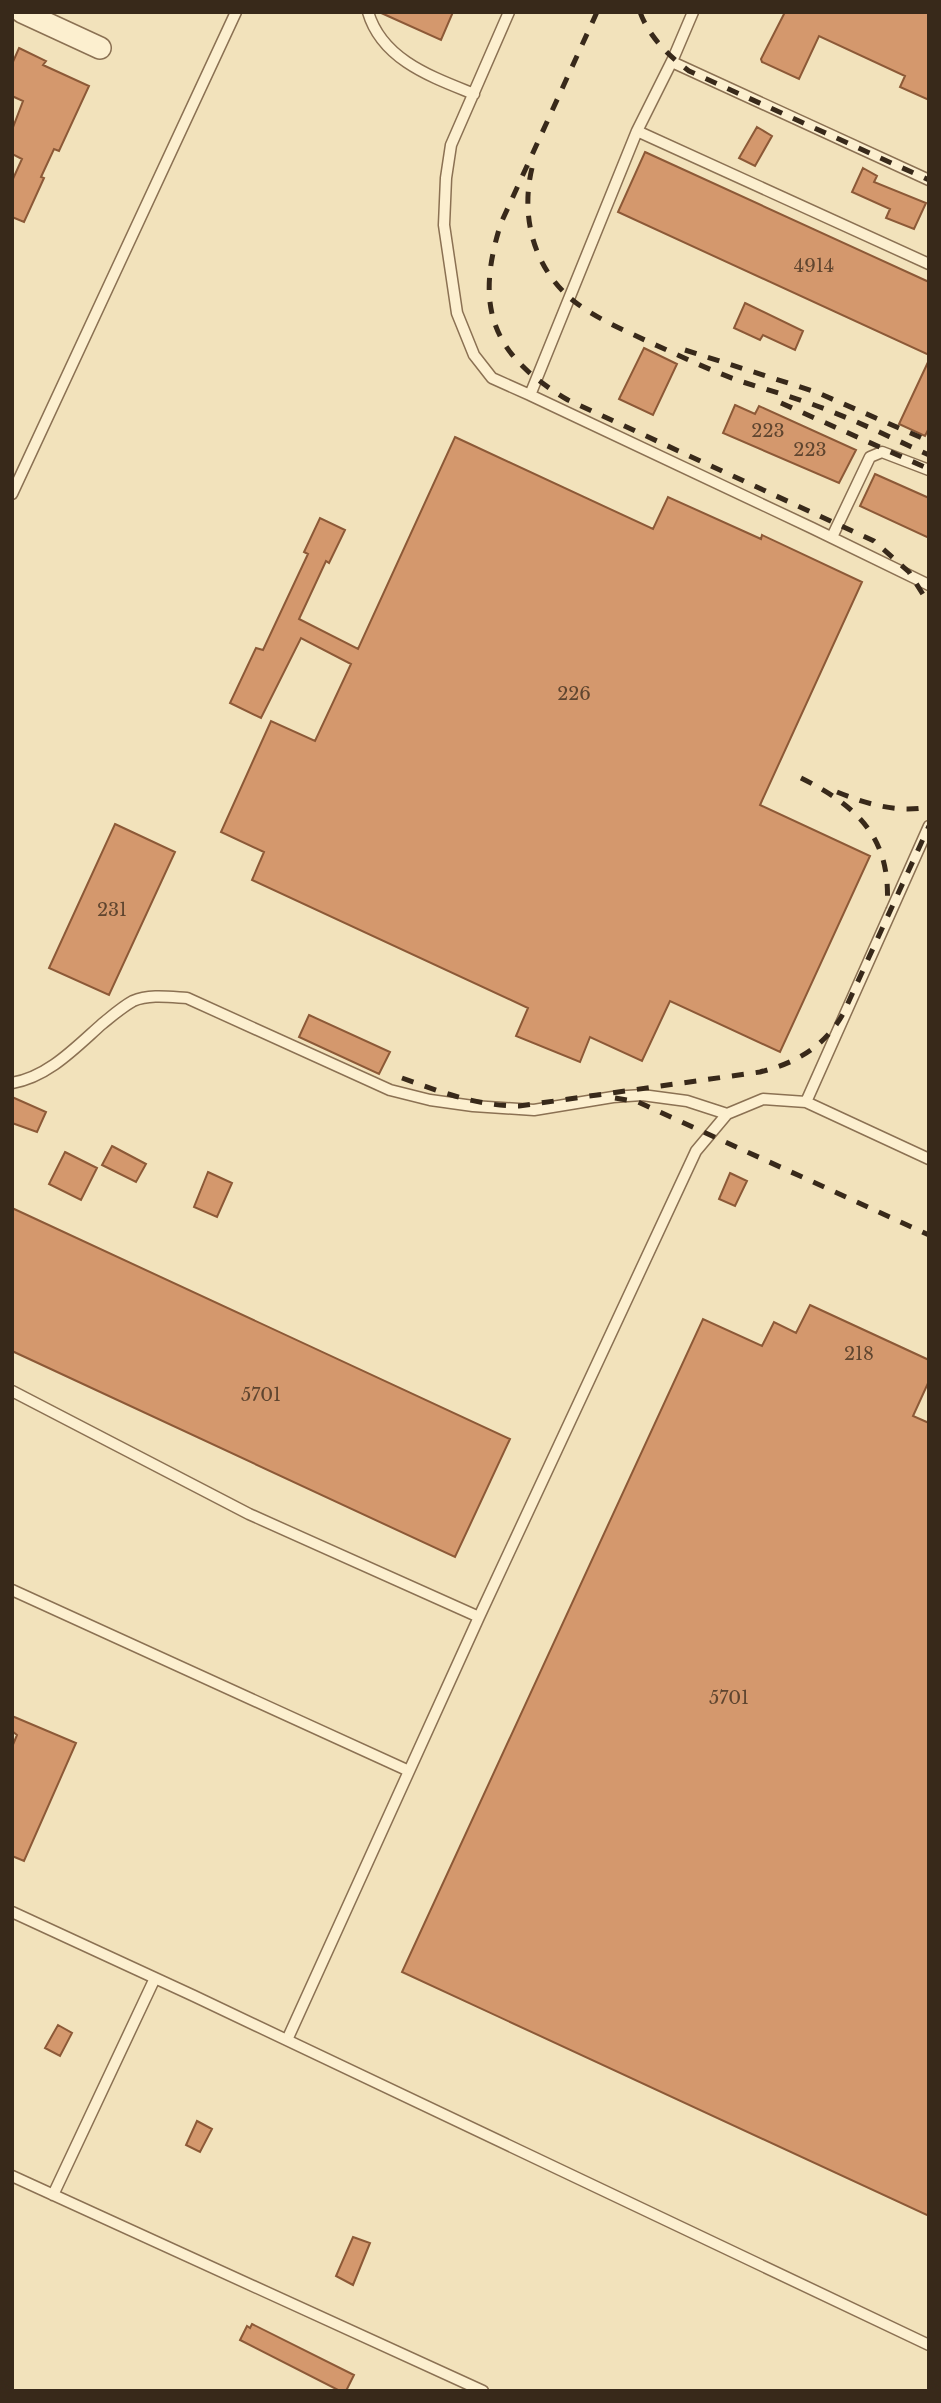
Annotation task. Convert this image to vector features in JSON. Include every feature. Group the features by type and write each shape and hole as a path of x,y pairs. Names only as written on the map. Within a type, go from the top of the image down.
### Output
{"street":[{"path":"22,12 100,48"}],"lane":[{"path":"12,495 236,12"},
{"path":"368,12 371,24 382,41 402,59 424,73 474,94"},
{"path":"509,12 451,145 446,178 444,225 457,313 474,355 492,378 929,585"},
{"path":"530,396 637,131 672,62 693,12"},
{"path":"672,62 929,180"},
{"path":"637,131 929,264"},
{"path":"832,537 870,457 882,452 929,470"},
{"path":"806,1102 928,830"},
{"path":"12,1083 29,1080 60,1061 117,1012 134,1001 161,996 187,998 390,1090 430,1100 534,1110 642,1094 687,1101 727,1114"},
{"path":"287,2040 479,1617 696,1151 727,1114 764,1100 806,1102 929,1159"},
{"path":"12,1391 250,1514 479,1617"},
{"path":"12,1590 409,1771"},
{"path":"12,1912 929,2345"},
{"path":"52,2195 155,1978"},
{"path":"12,2176 483,2391"}],"building":[{"path":"379,12 453,12 441,40"},
{"path":"785,12 929,12 929,100 900,87 905,76 819,36 799,79 762,62 761,59"},
{"path":"19,48 46,61 43,65 89,86 59,151 54,149 24,222 12,217 12,181 22,159 12,154 12,130 23,101 12,96 12,64"},
{"path":"757,127 772,136 755,166 739,158"},
{"path":"645,152 929,282 929,355 618,212"},
{"path":"863,168 877,176 874,182 926,203 914,229 886,218 890,209 852,192"},
{"path":"745,303 803,331 795,350 763,335 760,340 734,328"},
{"path":"644,348 677,364 653,415 619,399"},
{"path":"929,360 929,428 925,436 899,424"},
{"path":"735,405 755,414 759,406 856,450 839,483 723,433"},
{"path":"455,437 653,529 668,497 761,539 762,535 862,582 760,805 870,856 780,1052 670,1001 642,1061 590,1037 580,1062 516,1036 528,1008 252,880 264,852 221,832 271,721 315,741 351,664 301,638 261,718 230,703 256,648 263,650 308,554 304,552 320,518 345,530 329,563 326,561 299,619 358,649"},
{"path":"875,474 929,498 929,538 860,506"},
{"path":"115,824 175,852 109,995 49,968"},
{"path":"309,1015 390,1052 379,1074 299,1037"},
{"path":"12,1097 46,1112 37,1132 12,1123"},
{"path":"112,1146 146,1164 136,1182 102,1165"},
{"path":"65,1152 97,1168 81,1200 49,1184"},
{"path":"208,1172 232,1183 217,1217 194,1207"},
{"path":"730,1173 747,1181 735,1206 719,1199"},
{"path":"12,1208 510,1439 455,1557 12,1351"},
{"path":"810,1305 929,1360 929,1381 913,1416 929,1423 929,2216 402,1972 703,1319 762,1346 774,1322 796,1333"},
{"path":"12,1716 76,1743 24,1861 12,1856 12,1747 17,1735 12,1731"},
{"path":"58,2025 72,2033 60,2056 45,2048"},
{"path":"197,2121 212,2129 200,2152 186,2145"},
{"path":"353,2237 370,2243 353,2285 336,2276"},
{"path":"252,2324 354,2375 346,2391 340,2391 240,2340 247,2326 250,2328"}],"railway":[{"path":"597,12 501,223 489,280 490,304 506,347 542,383 568,400 874,541 909,572 929,604"},
{"path":"640,12 660,45 689,71 929,180"},
{"path":"532,168 528,205 534,241 549,274 575,302 611,324 704,367 831,411 929,455"},
{"path":"685,350 816,392 929,441"},
{"path":"781,403 929,469"},
{"path":"801,778 840,801 868,828 884,863 887,908"},
{"path":"837,792 882,806 905,809 929,807"},
{"path":"402,1078 474,1101 519,1106 760,1072 785,1064 818,1044 843,1014 929,826"},
{"path":"615,1098 638,1102 929,1235"}]}
